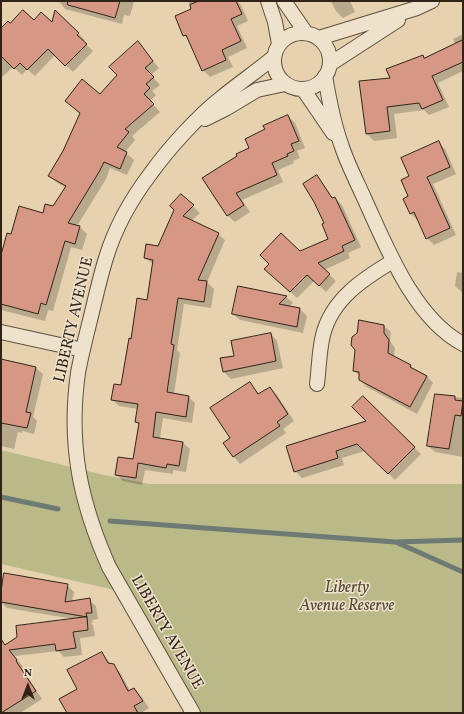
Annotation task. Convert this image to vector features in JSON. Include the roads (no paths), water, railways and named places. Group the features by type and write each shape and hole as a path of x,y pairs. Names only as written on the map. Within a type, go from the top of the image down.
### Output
{"street":[{"path":"268,1 275,22 279,44"},
{"path":"284,1 313,36 326,47 328,54 327,70 331,110 341,145 392,261 427,314 450,335 463,344"},
{"path":"417,8 313,36 297,34 288,36 279,44 274,57 276,71 279,78 285,84 303,89 312,87 320,82 327,70 359,44 417,8 432,1"},
{"name":"LIBERTY AVENUE","path":"194,713 109,567 99,545 85,506 78,468 75,440 76,395 83,350 106,257 120,224 136,196 152,172 192,125 221,98 249,78 274,57"},
{"name":"LIBERTY AVENUE","path":"192,125 227,108 257,90 285,84"},
{"path":"303,89 341,145"},
{"path":"317,384 323,336 326,325 338,304 356,285 392,261"},
{"path":"1,332 83,350"}],"waterway":[{"path":"1,497 58,509"},
{"path":"110,521 395,542 463,540"},
{"path":"398,543 463,572"}],"park label":[{"name":"Liberty Avenue Reserve","path":"347,598"}]}
